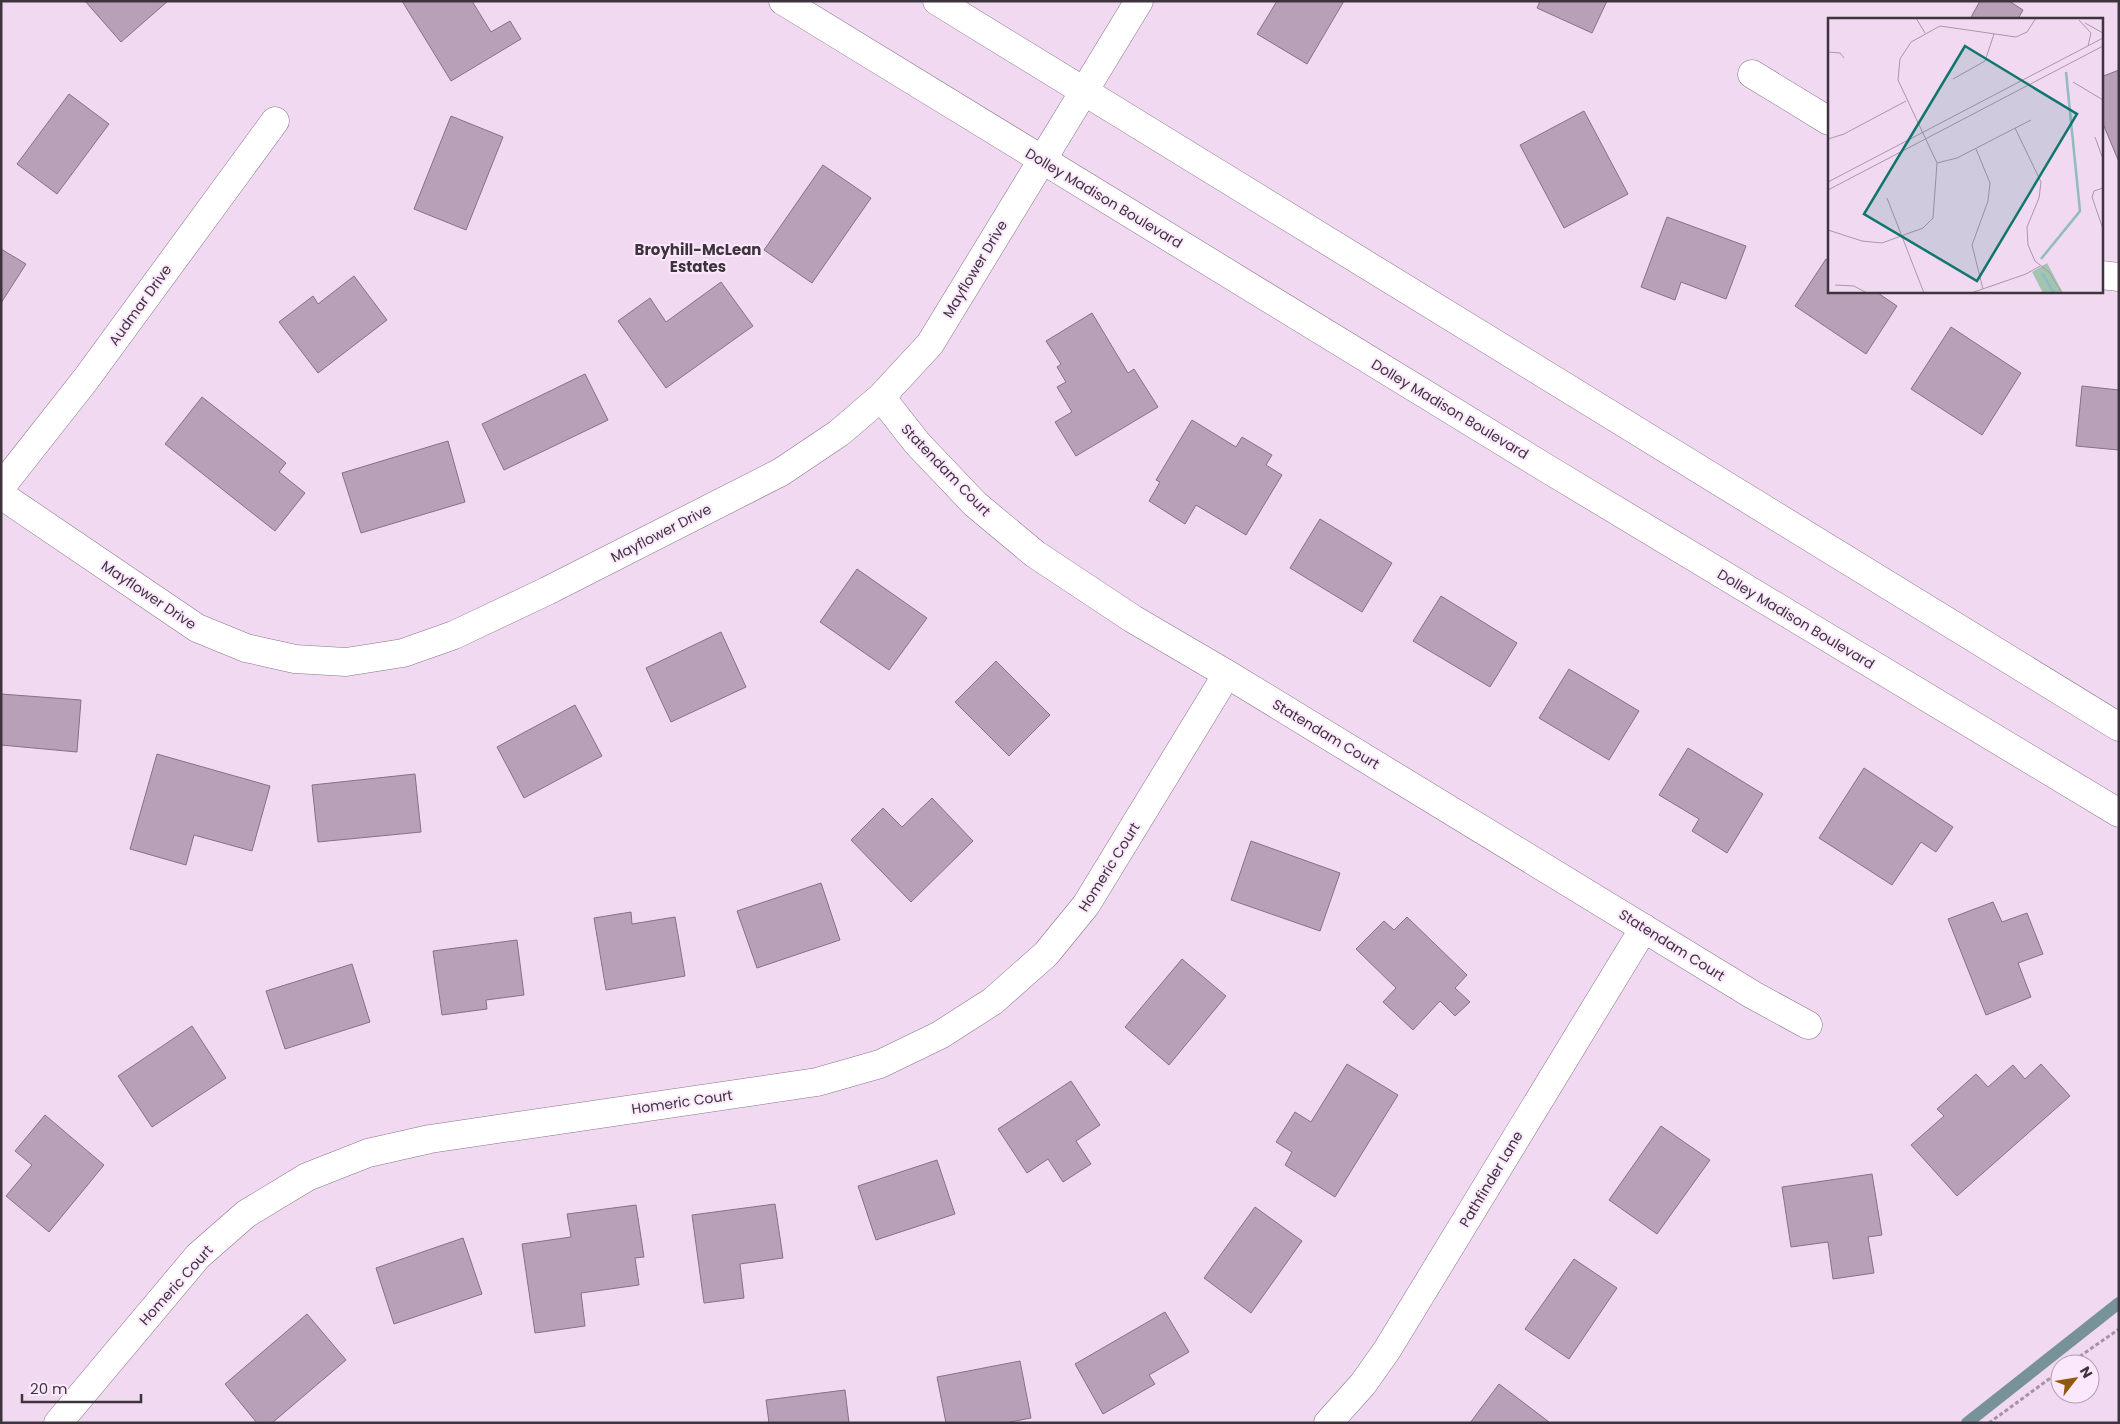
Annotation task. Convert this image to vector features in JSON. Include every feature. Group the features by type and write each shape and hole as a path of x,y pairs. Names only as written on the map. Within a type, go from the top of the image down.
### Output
{"street":[{"name":"Dolley Madison Boulevard","path":"784,1 1546,468 2119,813"},
{"path":"937,1 2119,728"},
{"name":"Mayflower Drive","path":"1,495 197,628 246,648 294,659 346,662 403,653 454,635 547,591 781,472 839,433 881,397 930,344 1139,1"},
{"path":"1752,74 1828,120"},
{"name":"Audmar Drive","path":"1,487 86,379 275,121"},
{"path":"2102,274 2119,277"},
{"name":"Statendam Court","path":"881,397 917,443 976,504 1034,554 1133,619 1227,674 1753,995 1808,1025"},
{"name":"Homeric Court","path":"58,1423 198,1256 246,1214 307,1177 368,1153 430,1139 817,1082 880,1064 940,1035 993,1001 1046,954 1086,905 1227,674"},
{"name":"Pathfinder Lane","path":"1328,1423 1363,1384 1387,1350 1644,928"}],"path":[{"path":"2083,1354 2119,1329"},
{"path":"1989,1423 2050,1378"}],"building":[{"path":"85,1 168,1 121,42"},
{"path":"402,1 472,1 491,32 510,21 521,39 451,81"},
{"path":"1277,1 1344,1 1307,64 1257,34"},
{"path":"1540,1 1607,1 1592,33 1537,8"},
{"path":"1980,1 2009,1 2023,10 2019,18 1971,18"},
{"path":"2119,70 2119,162 2102,121 2102,77"},
{"path":"69,94 109,124 57,194 17,164"},
{"path":"1584,111 1628,194 1564,228 1520,145"},
{"path":"451,116 503,137 466,230 414,209"},
{"path":"823,165 871,198 812,283 764,250"},
{"path":"1667,217 1746,246 1726,299 1681,282 1675,300 1641,287"},
{"path":"1,249 26,264 1,303"},
{"path":"1826,259 1828,260 1828,292 1876,292 1897,306 1866,354 1795,306"},
{"path":"354,276 387,320 318,373 279,322 313,296 318,304"},
{"path":"721,282 753,326 666,388 618,321 650,298 666,322"},
{"path":"1092,313 1128,373 1134,369 1158,407 1076,456 1055,422 1072,412 1057,387 1066,382 1057,367 1061,364 1046,341"},
{"path":"1951,327 2021,373 1982,435 1911,389"},
{"path":"585,374 608,420 504,470 482,424"},
{"path":"2082,386 2119,390 2119,450 2076,446"},
{"path":"202,397 286,463 279,472 305,493 275,531 165,444"},
{"path":"1192,420 1236,447 1242,437 1272,455 1266,465 1282,475 1246,535 1196,505 1185,524 1149,501 1160,482 1156,480"},
{"path":"448,441 465,502 361,533 342,473"},
{"path":"1320,519 1392,563 1362,612 1290,568"},
{"path":"857,569 927,618 889,670 820,622"},
{"path":"1441,596 1517,643 1490,687 1413,641"},
{"path":"721,632 746,687 671,722 646,668"},
{"path":"996,661 1050,715 1009,756 955,702"},
{"path":"1569,669 1639,711 1609,760 1539,718"},
{"path":"1,694 81,700 77,752 1,745"},
{"path":"575,705 602,756 524,798 497,747"},
{"path":"1688,748 1763,794 1727,853 1692,831 1699,819 1659,795"},
{"path":"157,754 270,786 252,851 194,835 186,865 130,849"},
{"path":"1864,768 1953,827 1936,852 1921,842 1892,885 1819,838"},
{"path":"415,774 421,832 318,842 312,785"},
{"path":"932,798 973,841 911,902 851,840 883,808 902,827"},
{"path":"1251,841 1340,873 1320,931 1231,900"},
{"path":"821,883 840,940 757,968 737,911"},
{"path":"1993,902 2002,922 2027,913 2043,954 2018,963 2031,997 1986,1015 1948,919"},
{"path":"631,912 632,924 675,917 685,976 606,990 594,918"},
{"path":"1407,917 1467,975 1455,988 1470,1002 1455,1016 1440,1001 1413,1030 1383,1002 1396,988 1356,949 1384,921 1394,930"},
{"path":"517,940 524,995 486,1000 487,1009 442,1015 433,951"},
{"path":"1182,959 1226,996 1169,1065 1125,1027"},
{"path":"352,964 370,1022 285,1049 266,991"},
{"path":"192,1026 226,1078 152,1127 118,1076"},
{"path":"1347,1064 1398,1095 1335,1197 1285,1165 1292,1152 1276,1142 1295,1112 1311,1122"},
{"path":"2041,1064 2070,1096 1957,1196 1911,1145 1944,1116 1937,1109 1976,1074 1988,1087 2013,1065 2025,1079"},
{"path":"1071,1081 1100,1125 1076,1141 1091,1164 1063,1182 1048,1159 1027,1173 998,1129"},
{"path":"45,1115 104,1165 49,1232 6,1196 32,1165 15,1151"},
{"path":"1661,1126 1710,1160 1657,1234 1609,1200"},
{"path":"937,1160 955,1214 876,1240 858,1186"},
{"path":"1872,1174 1882,1235 1868,1237 1874,1273 1833,1279 1828,1242 1791,1247 1782,1187"},
{"path":"775,1204 783,1258 740,1264 744,1298 704,1303 692,1215"},
{"path":"636,1205 644,1257 635,1258 639,1285 581,1293 585,1326 535,1333 522,1244 571,1237 567,1214"},
{"path":"1255,1207 1302,1241 1251,1313 1204,1278"},
{"path":"463,1238 482,1294 394,1324 376,1268"},
{"path":"1574,1259 1617,1288 1569,1359 1525,1329"},
{"path":"1165,1312 1189,1352 1149,1375 1155,1384 1103,1414 1075,1364"},
{"path":"307,1314 346,1360 272,1423 257,1423 225,1384"},
{"path":"1020,1361 1031,1418 1005,1423 946,1423 937,1377"},
{"path":"1499,1384 1549,1422 1470,1423"},
{"path":"845,1390 849,1423 769,1423 766,1400"}],"waterway":[{"path":"1967,1423 2119,1303"}],"district":[{"name":"Broyhill-McLean Estates","path":"698,258"}]}
